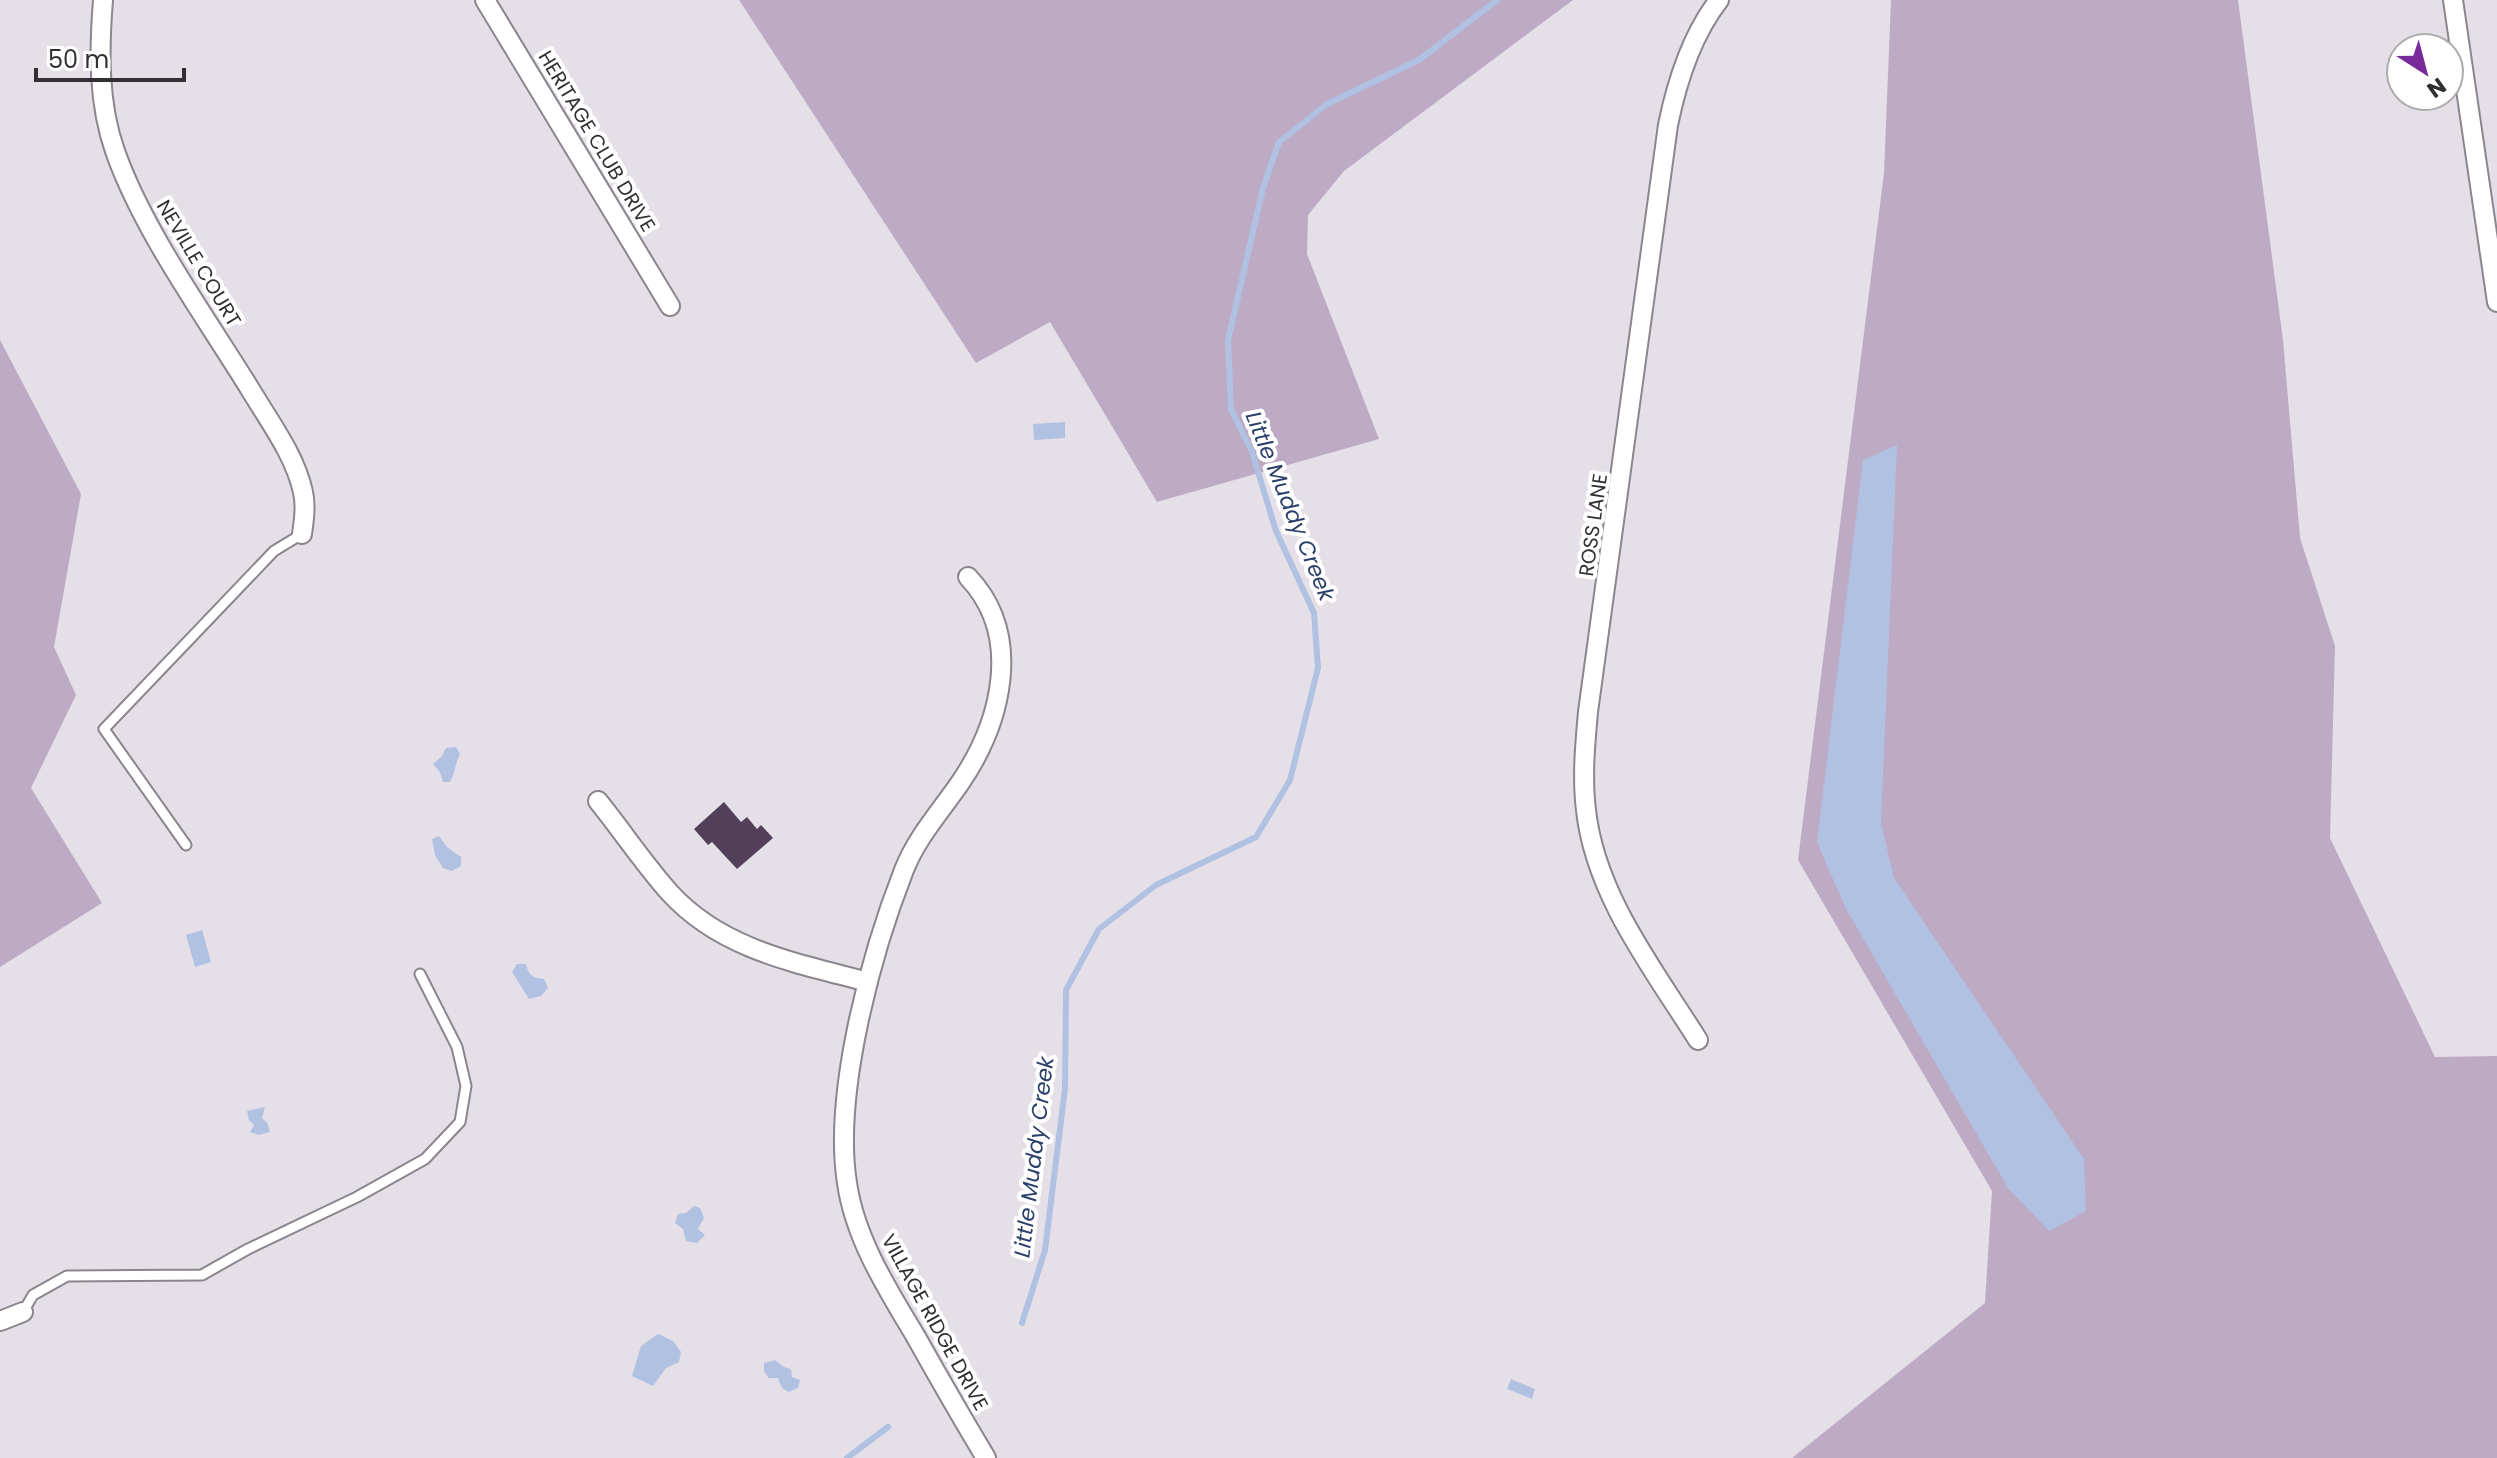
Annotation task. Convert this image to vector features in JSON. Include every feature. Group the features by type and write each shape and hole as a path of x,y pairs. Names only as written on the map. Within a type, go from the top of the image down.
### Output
{"street":[{"name":"NEVILLE COURT","path":"103,0 100,78 114,151 132,192 161,244 293,462 305,504 302,534"},
{"name":"HERITAGE CLUB DRIVE","path":"485,0 670,306"},
{"name":"ROSS LANE","path":"1698,1040 1633,937 1613,897 1593,842 1586,814 1584,785 1588,712 1668,125 1688,55 1719,0"},
{"path":"2453,0 2497,302"},
{"name":"VILLAGE RIDGE DRIVE","path":"968,577 987,601 999,628 1002,657 1000,687 982,744 960,783 926,827 905,866 868,982 843,1124 847,1183 863,1239 889,1292 986,1458"},
{"path":"598,801 672,895 717,932 771,956 868,982"},
{"path":"0,1321 23,1312"}],"lane":[{"path":"186,845 104,729 274,551 302,534"},
{"path":"23,1312 33,1295 67,1276 202,1275 425,1159 460,1122 466,1086 457,1047 420,974"}],"shaded area":[{"path":"739,0 1573,0 1344,171 1308,215 1307,254 1379,439 1157,502 1050,322 976,363"},
{"path":"1891,0 2238,0 2283,340 2300,538 2335,646 2330,838 2435,1057 2497,1056 2497,1458 1792,1458 1985,1303 1992,1191 1798,860 1884,173"},
{"path":"0,340 81,494 54,647 76,695 31,788 102,903 0,967"}],"water":[{"path":"1065,422 1065,438 1034,440 1033,424"},
{"path":"1897,445 1881,823 1894,878 2084,1159 2086,1211 2049,1231 2008,1188 1846,909 1817,842 1863,460"},
{"path":"456,747 460,754 453,775 450,782 443,782 433,764 446,748"},
{"path":"439,836 447,847 461,857 461,866 452,871 443,868 435,855 432,839"},
{"path":"202,930 211,962 195,967 186,935"},
{"path":"517,964 526,964 532,976 544,979 548,988 541,996 529,999 512,972"},
{"path":"265,1107 262,1118 270,1132 259,1135 250,1132 254,1125 247,1111"},
{"path":"694,1206 700,1208 704,1218 698,1229 705,1235 697,1243 686,1241 683,1229 675,1223 678,1214 686,1213"},
{"path":"658,1334 673,1341 681,1352 679,1362 666,1368 653,1386 632,1376 641,1346"},
{"path":"775,1360 791,1369 792,1377 800,1380 798,1388 789,1392 782,1388 778,1378 769,1378 764,1371 764,1363"},
{"path":"1511,1379 1535,1389 1532,1399 1507,1389"}],"building":[{"path":"724,802 741,822 747,817 757,829 761,825 773,838 737,869 712,842 708,845 694,829"}],"waterway":[{"name":"Little Muddy Creek","path":"1022,1323 1045,1250 1065,1089 1066,990 1099,929 1156,885 1256,837 1290,780 1318,668 1314,613 1276,531 1252,452 1231,409 1228,340 1263,188 1279,142 1327,104 1419,60 1497,0"},
{"name":"Little Muddy Creek","path":"847,1458 888,1427"}]}
